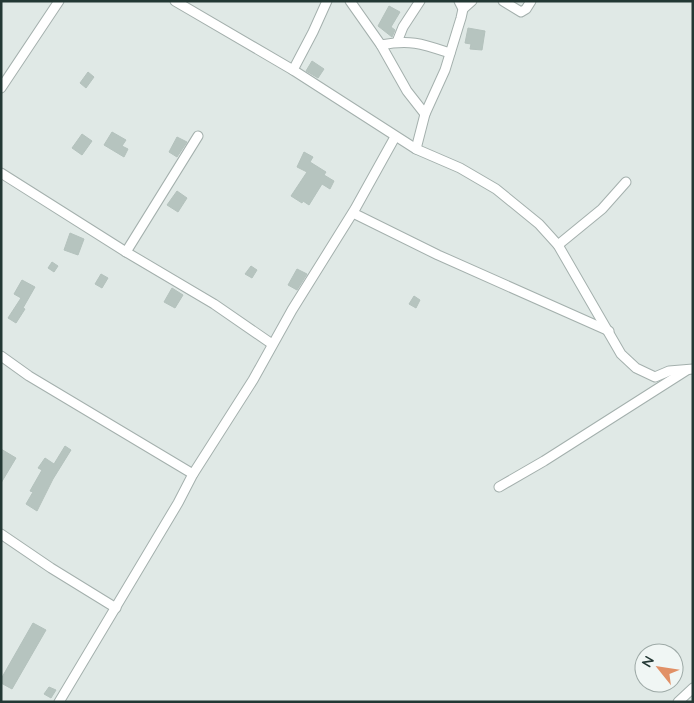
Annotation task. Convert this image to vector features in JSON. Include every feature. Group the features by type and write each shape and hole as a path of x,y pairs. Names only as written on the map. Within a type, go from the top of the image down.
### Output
{"street":[{"path":"1,88 59,1"},
{"path":"175,1 293,70 416,149 460,168 496,189 539,224 558,244 622,354 636,368 655,376 669,371 691,369"},
{"path":"293,70 327,1"},
{"path":"350,1 382,45 407,91 425,114"},
{"path":"397,42 403,27 420,1"},
{"path":"416,149 425,114 445,70 461,5 472,1"},
{"path":"503,1 521,12 532,1"},
{"path":"382,45 397,42 418,42 450,53"},
{"path":"126,252 198,136"},
{"path":"59,702 178,504 193,474 253,380 292,310 353,213 395,136"},
{"path":"1,173 126,252 214,304 272,344"},
{"path":"558,244 602,209 626,182"},
{"path":"353,213 438,255 609,331"},
{"path":"1,356 36,380 193,474"},
{"path":"499,487 691,369"},
{"path":"1,534 51,568 116,608"},
{"path":"678,702 693,688"}],"building":[{"path":"389,6 400,12 391,27 395,30 392,37 378,26"},
{"path":"468,28 485,31 482,50 470,49 471,44 465,43"},
{"path":"312,61 324,69 318,78 306,71"},
{"path":"88,72 94,77 86,88 80,83"},
{"path":"112,132 126,140 122,146 128,149 124,157 104,145"},
{"path":"82,134 92,141 82,155 72,148"},
{"path":"177,137 187,142 177,157 169,152"},
{"path":"304,152 313,157 310,162 326,172 324,175 334,181 330,189 322,184 309,205 291,196 307,172 297,167"},
{"path":"177,191 187,198 178,212 167,205"},
{"path":"70,233 84,239 78,255 64,250"},
{"path":"52,262 58,266 54,272 48,268"},
{"path":"251,266 257,270 252,278 245,274"},
{"path":"297,269 307,274 297,290 288,285"},
{"path":"101,274 108,278 102,288 95,284"},
{"path":"22,280 35,287 16,323 8,318 21,298 14,294"},
{"path":"172,288 183,295 175,308 164,302"},
{"path":"414,296 420,300 416,308 409,304"},
{"path":"65,446 71,450 53,479 37,511 26,504 33,492 30,491 42,470 38,468 45,458 54,464"},
{"path":"1,449 16,458 1,483"},
{"path":"33,623 46,630 12,689 1,683 1,679"},
{"path":"49,687 56,690 51,698 44,694"}]}
